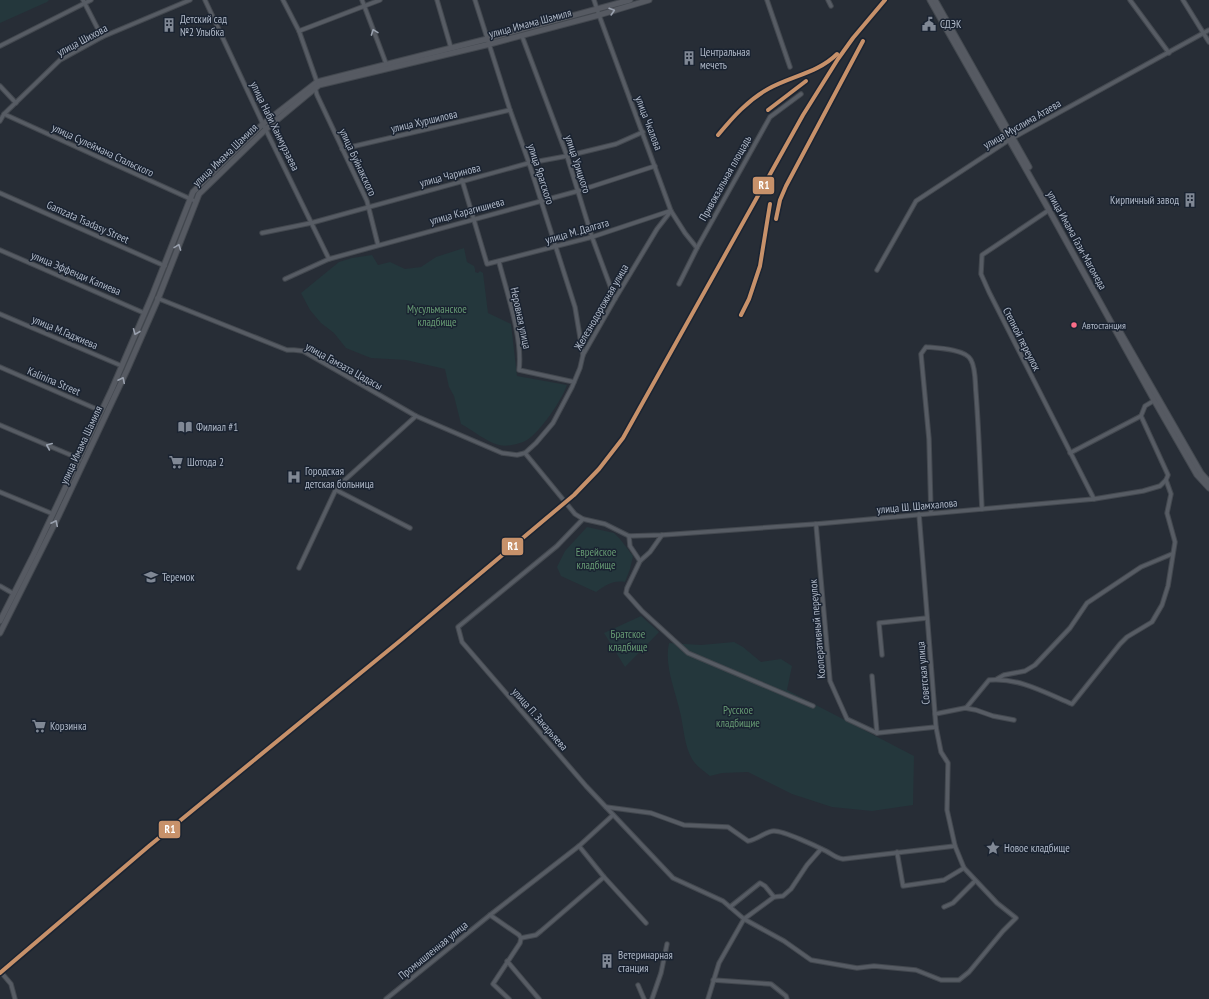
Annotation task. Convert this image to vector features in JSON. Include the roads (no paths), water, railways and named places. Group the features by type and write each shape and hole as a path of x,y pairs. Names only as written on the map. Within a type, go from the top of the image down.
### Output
{"main road":[{"name":"улица Имама Шамиля","path":"0,621 34,554 52,514 82,460 101,411 122,366 192,200 198,194 266,129 319,85 489,42 630,0"},
{"name":"улица Имама Шамиля","path":"0,633 82,460 127,370 170,268 192,200 193,192 263,124 317,82 387,67 451,48 522,36 649,0"},
{"name":"улица Имама Гази-Магомеда","path":"930,0 1011,139 1197,475 1209,488"},
{"path":"934,0 1156,400 1201,473 1209,482"}],"street":[{"path":"0,46 84,2 91,0"},
{"name":"улица Шихова","path":"0,121 4,114 60,60 102,37 190,0"},
{"name":"улица Наби Ханмурзаева","path":"205,0 263,124 329,259"},
{"path":"283,0 299,31 317,82"},
{"path":"362,0 387,67"},
{"path":"299,31 380,0"},
{"path":"437,0 451,48"},
{"name":"улица Ярагского","path":"475,0 575,307 583,355"},
{"name":"улица Чкалова","path":"594,0 671,211 697,248"},
{"path":"767,0 790,67"},
{"path":"828,0 830,6"},
{"path":"1130,0 1169,53"},
{"path":"1182,0 1209,42"},
{"path":"84,2 102,37"},
{"name":"улица Муслима Атаева","path":"877,270 916,201 1011,139 1209,30"},
{"name":"улица Урицкого","path":"522,36 567,156 592,237 614,299"},
{"path":"0,86 16,102"},
{"name":"улица Буйнакского","path":"315,88 368,206 378,245"},
{"name":"Привокзальная площадь","path":"679,284 697,248 770,117 801,94"},
{"name":"улица Хуршилова","path":"342,149 510,110"},
{"name":"улица Сулеймана Стальского","path":"4,114 192,200"},
{"name":"улица Чаринова","path":"262,233 311,223 462,180 529,163 567,156 616,144 643,132"},
{"name":"улица Карагишиева","path":"285,279 329,259 474,218 578,191 655,166"},
{"path":"462,180 474,218"},
{"name":"Gamzata Tsadasy Street","path":"0,193 170,268"},
{"name":"Степной переулок","path":"1049,210 982,255 981,274 1094,499"},
{"name":"улица М. Далгата","path":"474,218 487,264 592,237 671,211"},
{"name":"Железнодорожная улица","path":"525,453 536,443 553,422 566,401 583,355 614,299 657,229 671,211"},
{"name":"улица Эффенди Капиева","path":"0,250 144,313"},
{"name":"Неровная улица","path":"499,262 513,315 520,358 518,370 574,382"},
{"name":"улица Гамзата Цадасы","path":"152,296 287,350 303,351 416,416 502,453 517,455 525,453"},
{"name":"улица М.Гаджиева","path":"0,314 122,366"},
{"path":"931,514 929,439 921,354 926,348 960,352 972,360 979,429 982,509"},
{"name":"Kalinina Street","path":"0,367 101,411"},
{"path":"1070,453 1141,416 1145,406 1156,400"},
{"path":"299,568 337,487 416,416"},
{"path":"966,708 989,680 997,679 1023,684 1072,704 1120,644 1127,637 1152,622 1162,605 1168,586 1175,542 1167,513 1171,494 1166,480 1168,475 1141,416"},
{"path":"0,425 82,460"},
{"name":"улица Ш. Шамхалова","path":"525,453 574,514 583,519 605,524 629,536 816,524 1094,499 1143,491 1160,486 1166,480"},
{"path":"336,490 410,528"},
{"path":"0,492 52,514"},
{"name":"Советская улица","path":"784,941 811,960 857,968 874,966 916,970 941,980 959,980 969,972 1003,930 1016,918 997,903 964,868 955,846 947,810 948,764 941,752 936,727 919,514"},
{"name":"улица П. Закарьяева","path":"583,519 557,546 458,627 462,642 586,786 673,878 723,900 744,918 784,941"},
{"name":"Кооперативный переулок","path":"816,524 830,681 847,720 877,733"},
{"path":"662,535 650,552 640,561 626,588 626,593 679,647 688,653 701,660 813,706"},
{"path":"629,536 630,546 640,561"},
{"path":"997,679 1004,675 1025,671 1035,665 1070,628 1087,603 1141,567 1172,554"},
{"path":"0,586 14,594"},
{"path":"882,655 879,623 927,618"},
{"path":"872,676 877,733 936,727"},
{"path":"935,714 966,708 993,716 1014,720"},
{"path":"606,807 650,813 684,825 728,827 748,841 754,840 772,831 782,833 821,849 835,858 843,859 955,846"},
{"name":"Промышленная улица","path":"386,999 490,915 579,846 613,815"},
{"path":"579,846 604,877 646,923"},
{"path":"708,999 719,963 744,918 774,896 783,896 791,889 806,865 821,849"},
{"path":"897,852 903,886 944,880 964,868"},
{"path":"521,938 536,935 604,877"},
{"path":"944,907 953,902 976,881"},
{"path":"730,907 760,883 765,886 774,896"},
{"path":"490,915 521,938"},
{"path":"509,999 493,984 520,943 521,938"},
{"path":"652,999 661,973 667,944"},
{"path":"507,961 539,999"},
{"path":"0,971 12,984 15,999"},
{"path":"714,980 771,984 786,996 787,999"},
{"path":"638,985 644,999"}],"place":[{"name":"СДЭК","path":"929,24"},
{"name":"Детский сад №2 Улыбка","path":"169,25"},
{"name":"Центральная мечеть","path":"689,58"},
{"name":"Кирпичный завод","path":"1190,200"},
{"name":"Автостанция","path":"1074,325"},
{"name":"Филиал #1","path":"185,427"},
{"name":"Шотода 2","path":"176,462"},
{"name":"Городская детская больница","path":"294,477"},
{"name":"Теремок","path":"151,577"},
{"name":"Корзинка","path":"39,726"},
{"name":"Новое кладбище","path":"993,848"},
{"name":"Ветеринарная станция","path":"607,961"}],"park label":[{"name":"Мусульманское кладбище","path":"437,315"},
{"name":"Еврейское кладбище","path":"596,558"},
{"name":"Братское кладбище","path":"628,640"},
{"name":"Русское кладбищие","path":"738,716"}]}
